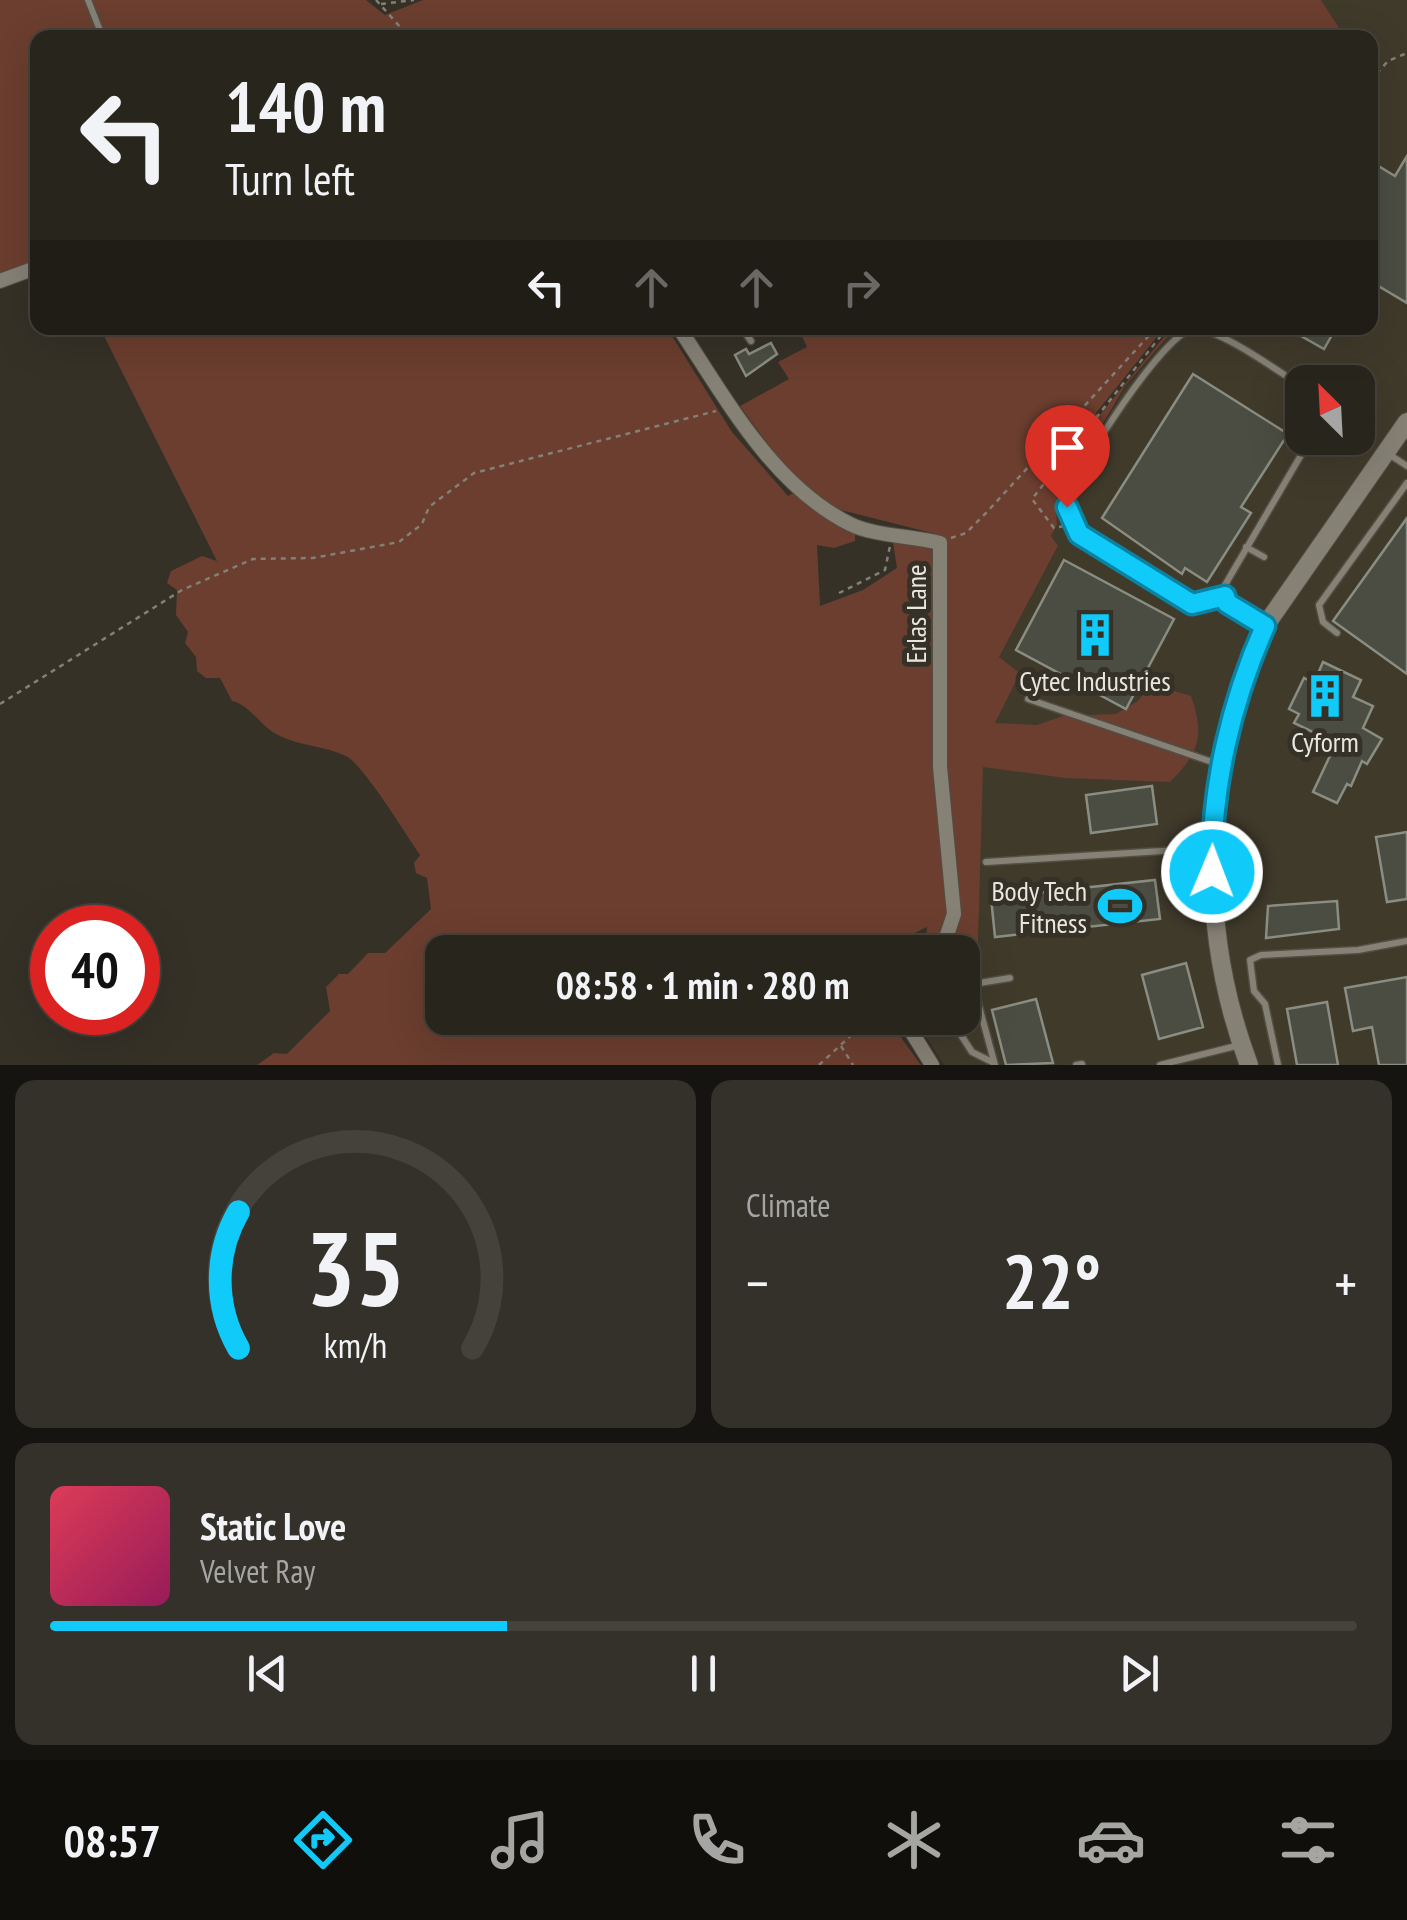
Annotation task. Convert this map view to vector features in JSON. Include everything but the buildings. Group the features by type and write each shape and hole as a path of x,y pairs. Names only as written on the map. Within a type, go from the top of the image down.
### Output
{"street":[{"path":"0,281 30,270"},
{"name":"Erlas Lane","path":"684,335 728,404 794,484 853,526 940,542 940,768 954,914 947,935"},
{"path":"1248,1065 1217,948 1211,848 1214,796 1251,658 1265,626 1407,422"},
{"path":"913,1035 932,1065"}],"lane":[{"path":"88,0 100,30"},
{"path":"747,335 751,341"},
{"path":"1177,335 1139,379 1068,498 1070,524 1079,534 1192,604 1225,596"},
{"path":"1215,335 1285,376"},
{"path":"1385,452 1407,466"},
{"path":"1265,626 1227,603 1225,585 1301,455"},
{"path":"1337,634 1323,622 1319,604 1407,482"},
{"path":"1246,546 1264,557"},
{"path":"1028,699 1222,766"},
{"path":"986,862 1211,848"},
{"path":"1278,1065 1265,1004 1254,992 1250,960 1261,955 1358,950 1407,940"},
{"path":"980,983 1010,978"},
{"path":"980,1007 995,1064"},
{"path":"961,1035 972,1052 995,1064"},
{"path":"1160,1065 1241,1045"}],"path":[{"path":"377,2 414,0"},
{"path":"377,2 403,30"},
{"path":"1378,72 1388,60 1407,53"},
{"path":"940,542 966,532 986,514 1150,335"},
{"path":"1070,524 1054,528 1032,499 1161,335"},
{"path":"0,704 182,590 253,559 313,558 399,542 422,524 429,507 474,473 718,411 728,404"},
{"path":"838,593 885,570 891,539 897,532"},
{"path":"819,1065 851,1035"},
{"path":"840,1045 853,1065"}],"shaded area":[{"path":"0,0 366,0 385,15 423,0 1321,0 1340,30 30,30 30,263 0,274"},
{"path":"1321,0 1407,0 1407,1065 944,1065 925,1035 980,1035 982,766 1001,706 1020,673 998,657 1058,547 1051,536 1057,525 1056,503 1126,386 1170,335 1378,335 1378,30 1340,30"},
{"path":"104,335 671,335 732,432 788,496 793,493 855,533 855,541 834,548 817,545 820,606 863,590 897,568 893,542 926,542 936,534 825,506 793,479 740,406 789,379 778,362 807,347 801,335 1158,335 1096,413 1098,417 1165,335 1170,335 1125,386 1056,503 1057,525 1051,536 1058,546 999,657 1020,673 995,723 1037,725 1063,716 1116,714 1138,701 1151,684 1191,696 1198,722 1197,743 1170,782 1066,778 983,767 978,935 926,935 927,927 910,935 425,935 425,1035 899,1035 921,1065 257,1065 274,1053 287,1054 330,1011 326,987 339,974 348,974 368,953 385,953 431,909 427,878 416,873 414,863 420,855 353,761 273,732 245,707 232,701 220,678 206,678 197,671 196,657 185,643 188,632 176,615 177,590 167,583 171,571 202,556 217,561"}],"place":[{"name":"Cytec Industries","path":"1095,635"},
{"name":"Cyform","path":"1325,696"},
{"name":"Body Tech Fitness","path":"1120,906"}],"route":[{"path":"1067,507 1070,524 1079,534 1192,604 1225,596 1227,603 1265,626 1251,658 1214,796 1212,872"}]}
